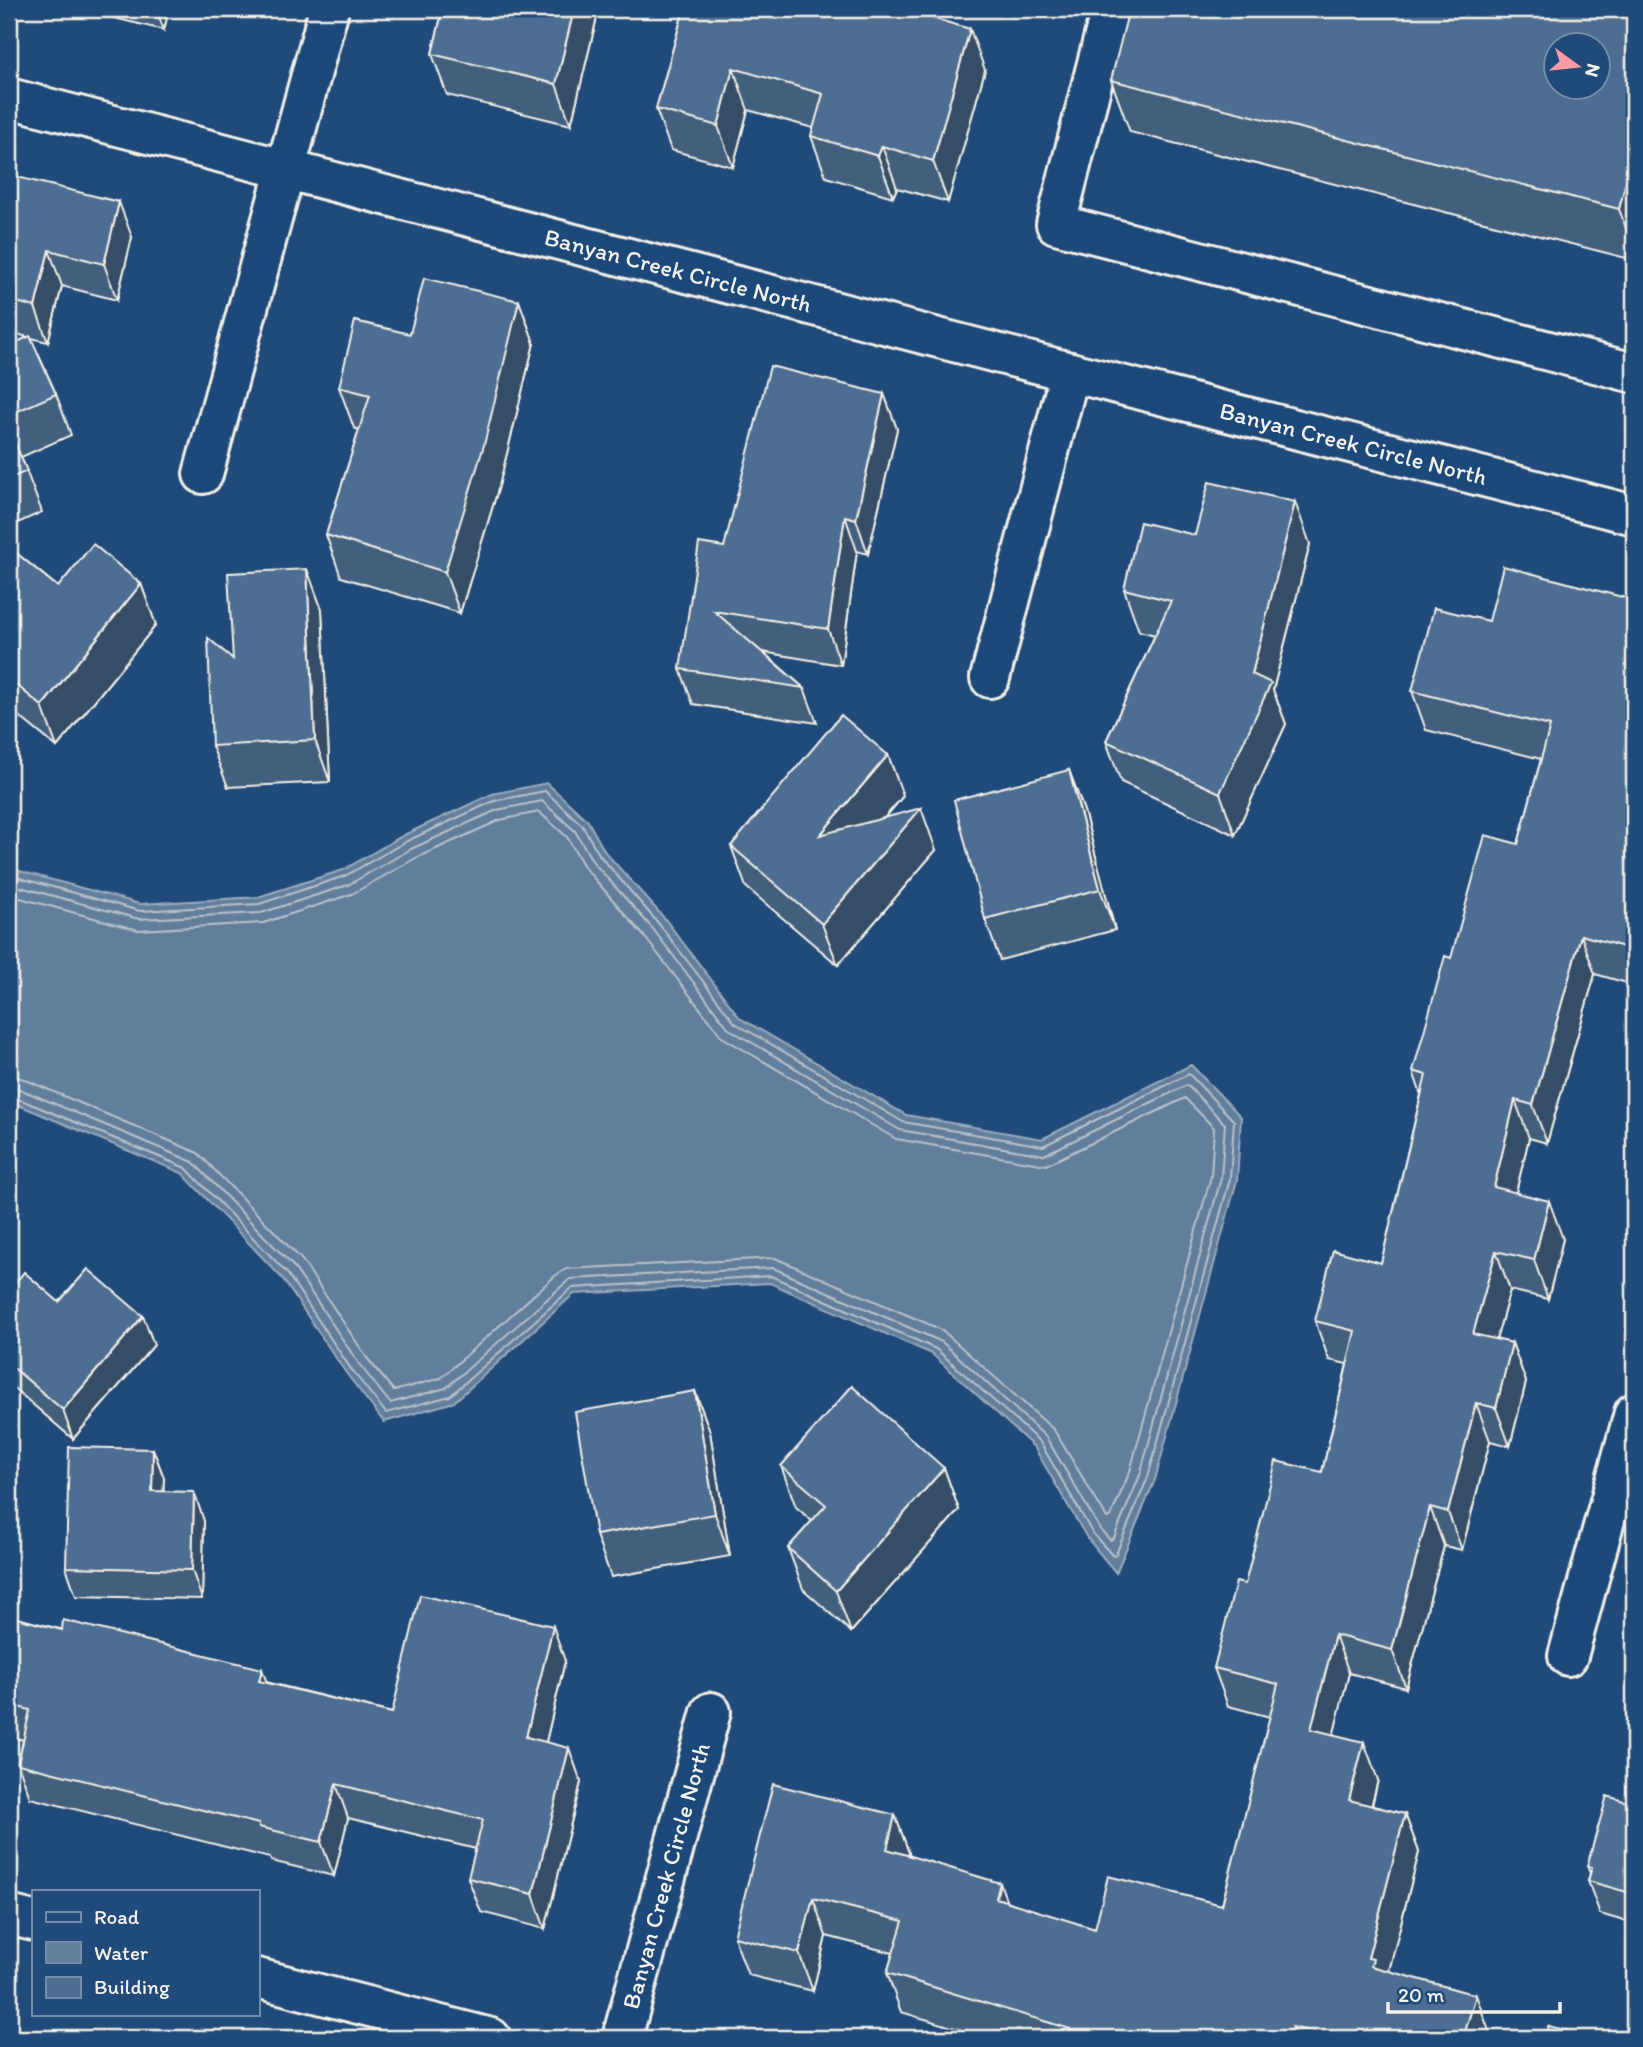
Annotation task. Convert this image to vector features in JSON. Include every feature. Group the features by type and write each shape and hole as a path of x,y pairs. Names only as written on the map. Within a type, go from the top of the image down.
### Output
{"street":[{"path":"203,474 329,9"},
{"path":"1111,9 1056,224 1634,373"},
{"name":"Banyan Creek Circle North","path":"9,98 1634,515"},
{"path":"990,678 1070,372"},
{"path":"1568,1656 1634,1419"},
{"name":"Banyan Creek Circle North","path":"622,2038 711,1712"},
{"path":"9,1915 32,1921"},
{"path":"259,1980 491,2038"}],"water":[{"path":"547,783 588,821 605,852 665,919 740,1018 906,1115 1042,1139 1191,1065 1241,1117 1237,1180 1155,1480 1116,1573 1087,1538 1034,1447 932,1354 770,1283 574,1294 454,1402 384,1422 346,1373 282,1278 182,1173 9,1101 9,868 140,904 258,897 343,870 404,835 492,794"}],"building":[{"path":"443,9 574,9 556,84 432,54"},
{"path":"684,9 901,9 970,29 933,161 882,146 878,156 811,136 823,94 733,68 718,126 656,109"},
{"path":"1129,9 1634,9 1634,149 1619,209 1111,80"},
{"path":"9,175 119,202 104,264 49,250 35,307 9,300"},
{"path":"424,278 519,301 484,445 445,572 326,535 370,395 339,387 355,321 410,334"},
{"path":"30,336 56,394 9,415 9,346"},
{"path":"770,366 884,394 856,519 845,516 828,629 714,611 804,688 680,669 699,543 724,547"},
{"path":"9,429 27,471 9,479"},
{"path":"1209,482 1295,502 1252,674 1271,683 1220,793 1106,741 1171,601 1124,589 1140,522 1195,535"},
{"path":"93,544 141,584 42,706 9,679 9,547 58,587"},
{"path":"1503,566 1634,600 1634,910 1624,947 1581,935 1533,1105 1515,1100 1494,1187 1549,1201 1534,1260 1496,1251 1473,1334 1512,1343 1496,1408 1476,1403 1448,1512 1430,1507 1392,1650 1335,1635 1311,1729 1364,1742 1349,1800 1405,1814 1368,1958 1373,1959 1371,1966 1476,1995 1463,2038 1336,2038 1292,2027 1290,2038 1095,2038 887,1973 903,1921 813,1898 799,1953 734,1937 773,1784 895,1815 887,1849 1000,1883 996,1898 1095,1929 1108,1876 1222,1905 1278,1684 1214,1668 1236,1582 1245,1584 1276,1461 1322,1472 1355,1331 1315,1321 1333,1250 1381,1263 1426,1075 1413,1071 1445,956 1451,958 1485,835 1518,844 1550,726 1412,691 1434,608 1489,621"},
{"path":"307,569 315,740 212,746 208,638 233,659 228,573"},
{"path":"841,715 888,755 820,835 921,808 822,924 731,846"},
{"path":"1069,770 1100,889 985,919 954,800"},
{"path":"88,1269 143,1316 63,1410 9,1364 9,1291 24,1272 59,1302"},
{"path":"852,1386 944,1468 836,1591 788,1548 826,1505 781,1466"},
{"path":"695,1391 715,1514 596,1535 575,1412"},
{"path":"69,1447 153,1449 152,1491 194,1492 192,1570 66,1567"},
{"path":"420,1595 553,1626 526,1737 569,1748 533,1894 468,1878 483,1820 336,1784 321,1842 18,1764 30,1710 9,1705 9,1616 62,1630 63,1620 262,1669 259,1681 392,1713"},
{"path":"1607,1796 1634,1804 1634,1894 1588,1881 1592,1867 1587,1866"},
{"path":"1548,2026 1599,2038 1545,2038"}]}
